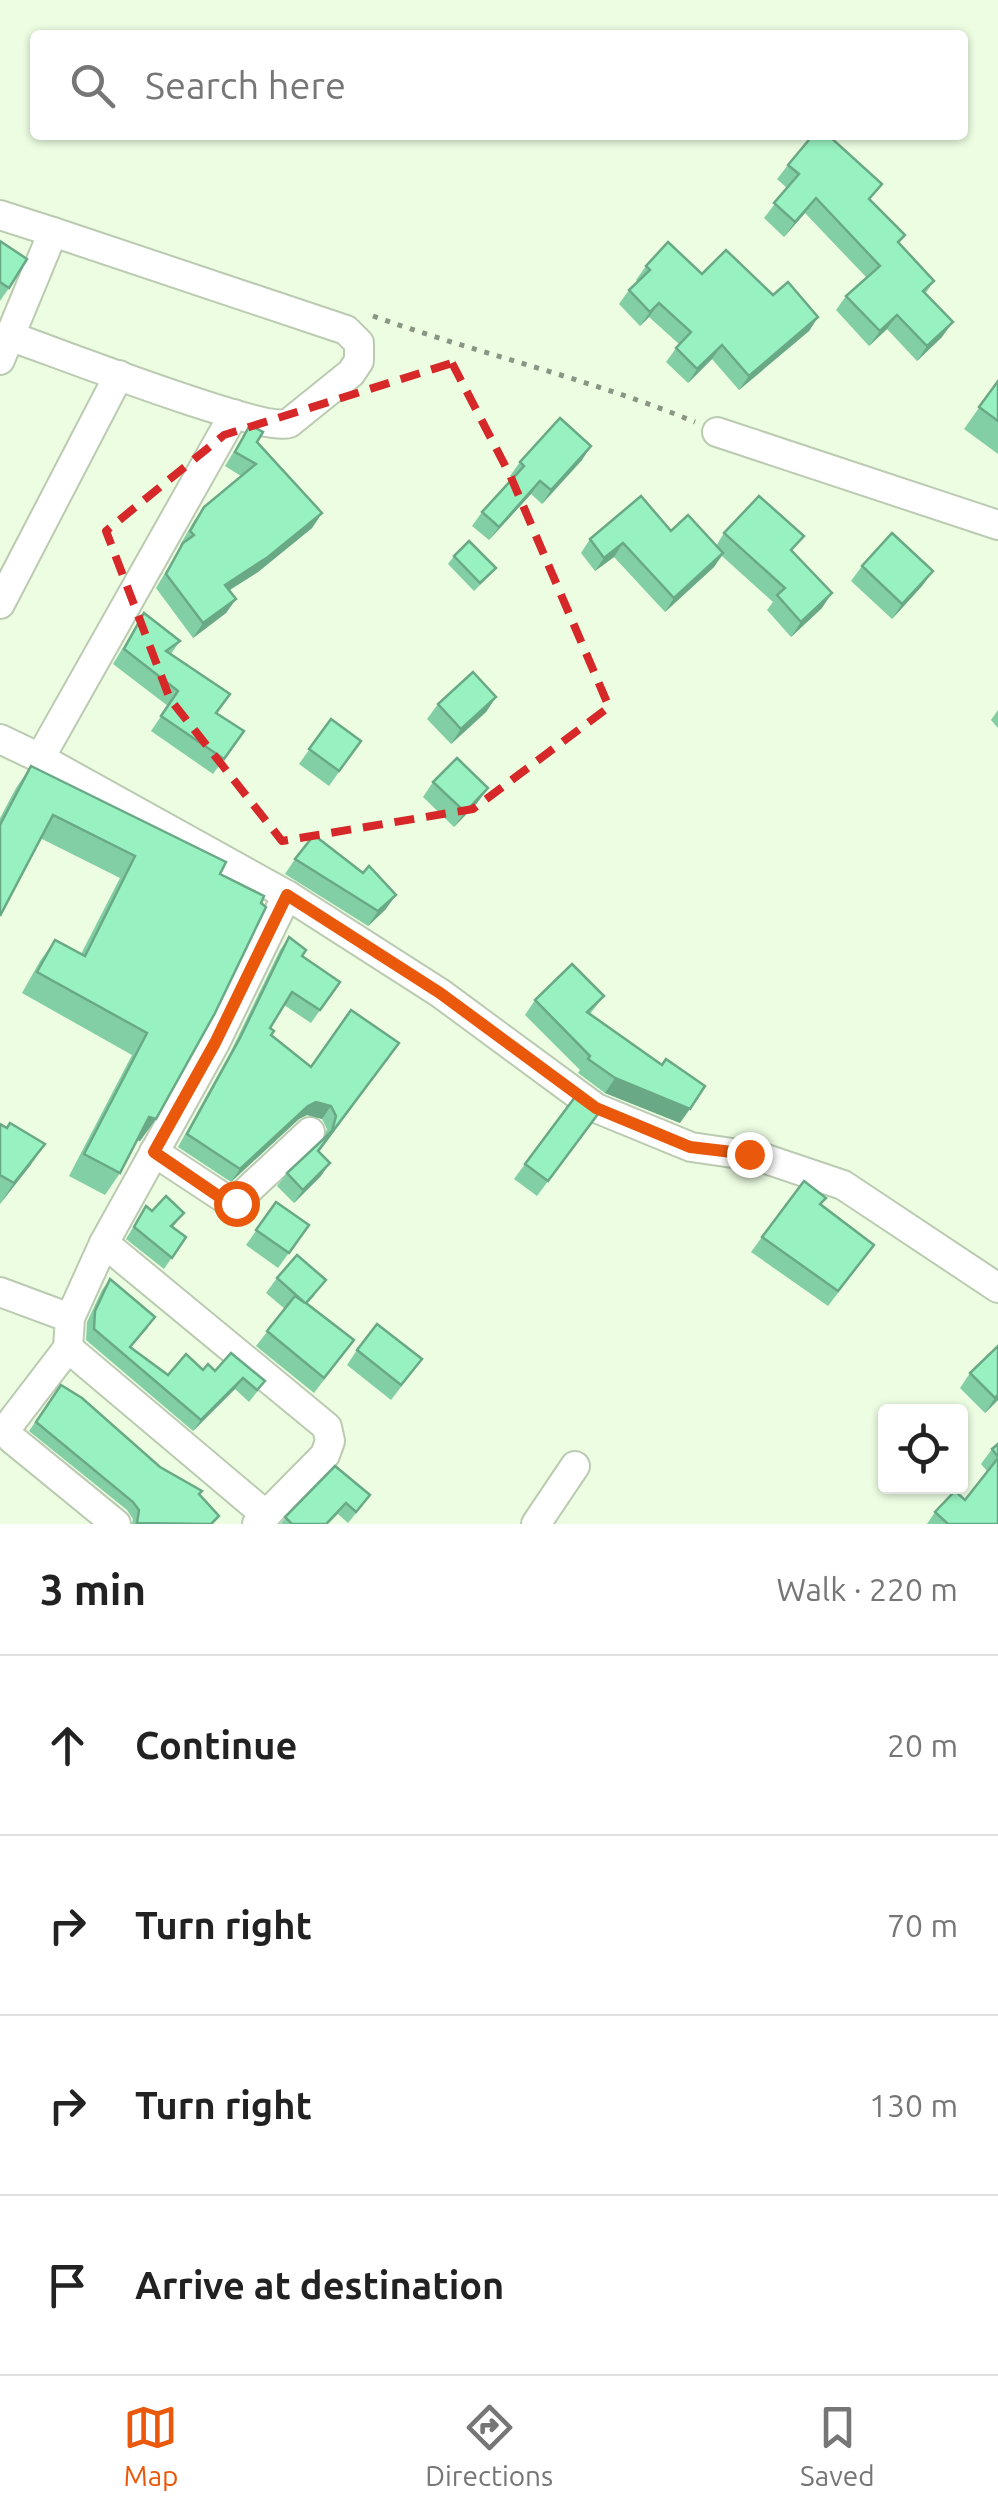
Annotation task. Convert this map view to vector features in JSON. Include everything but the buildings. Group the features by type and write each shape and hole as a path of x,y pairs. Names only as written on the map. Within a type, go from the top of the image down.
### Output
{"street":[{"path":"0,216 53,232 346,330 359,343 359,361 290,423 276,426 119,375 6,348 53,232"},
{"path":"0,604 119,375"},
{"path":"40,758 234,414"},
{"path":"717,432 998,525"},
{"path":"0,739 287,895 440,993 596,1108 690,1147 760,1157 842,1185 998,1288"},
{"path":"116,1524 8,1432 12,1420 68,1348 70,1318 104,1243 215,1043 287,895"},
{"path":"154,1152 233,1204 310,1132"},
{"path":"68,1348 262,1520 325,1455 330,1440 327,1427 104,1243"},
{"path":"0,1292 70,1318"},
{"path":"536,1524 574,1466"}],"highlighted area":[{"path":"452,363 510,475 609,707 473,809 282,841 170,699 106,531 224,435"}],"route":[{"path":"236,1203 230,1204 154,1152 215,1043 287,895 440,993 596,1108 690,1147 749,1154"}]}
